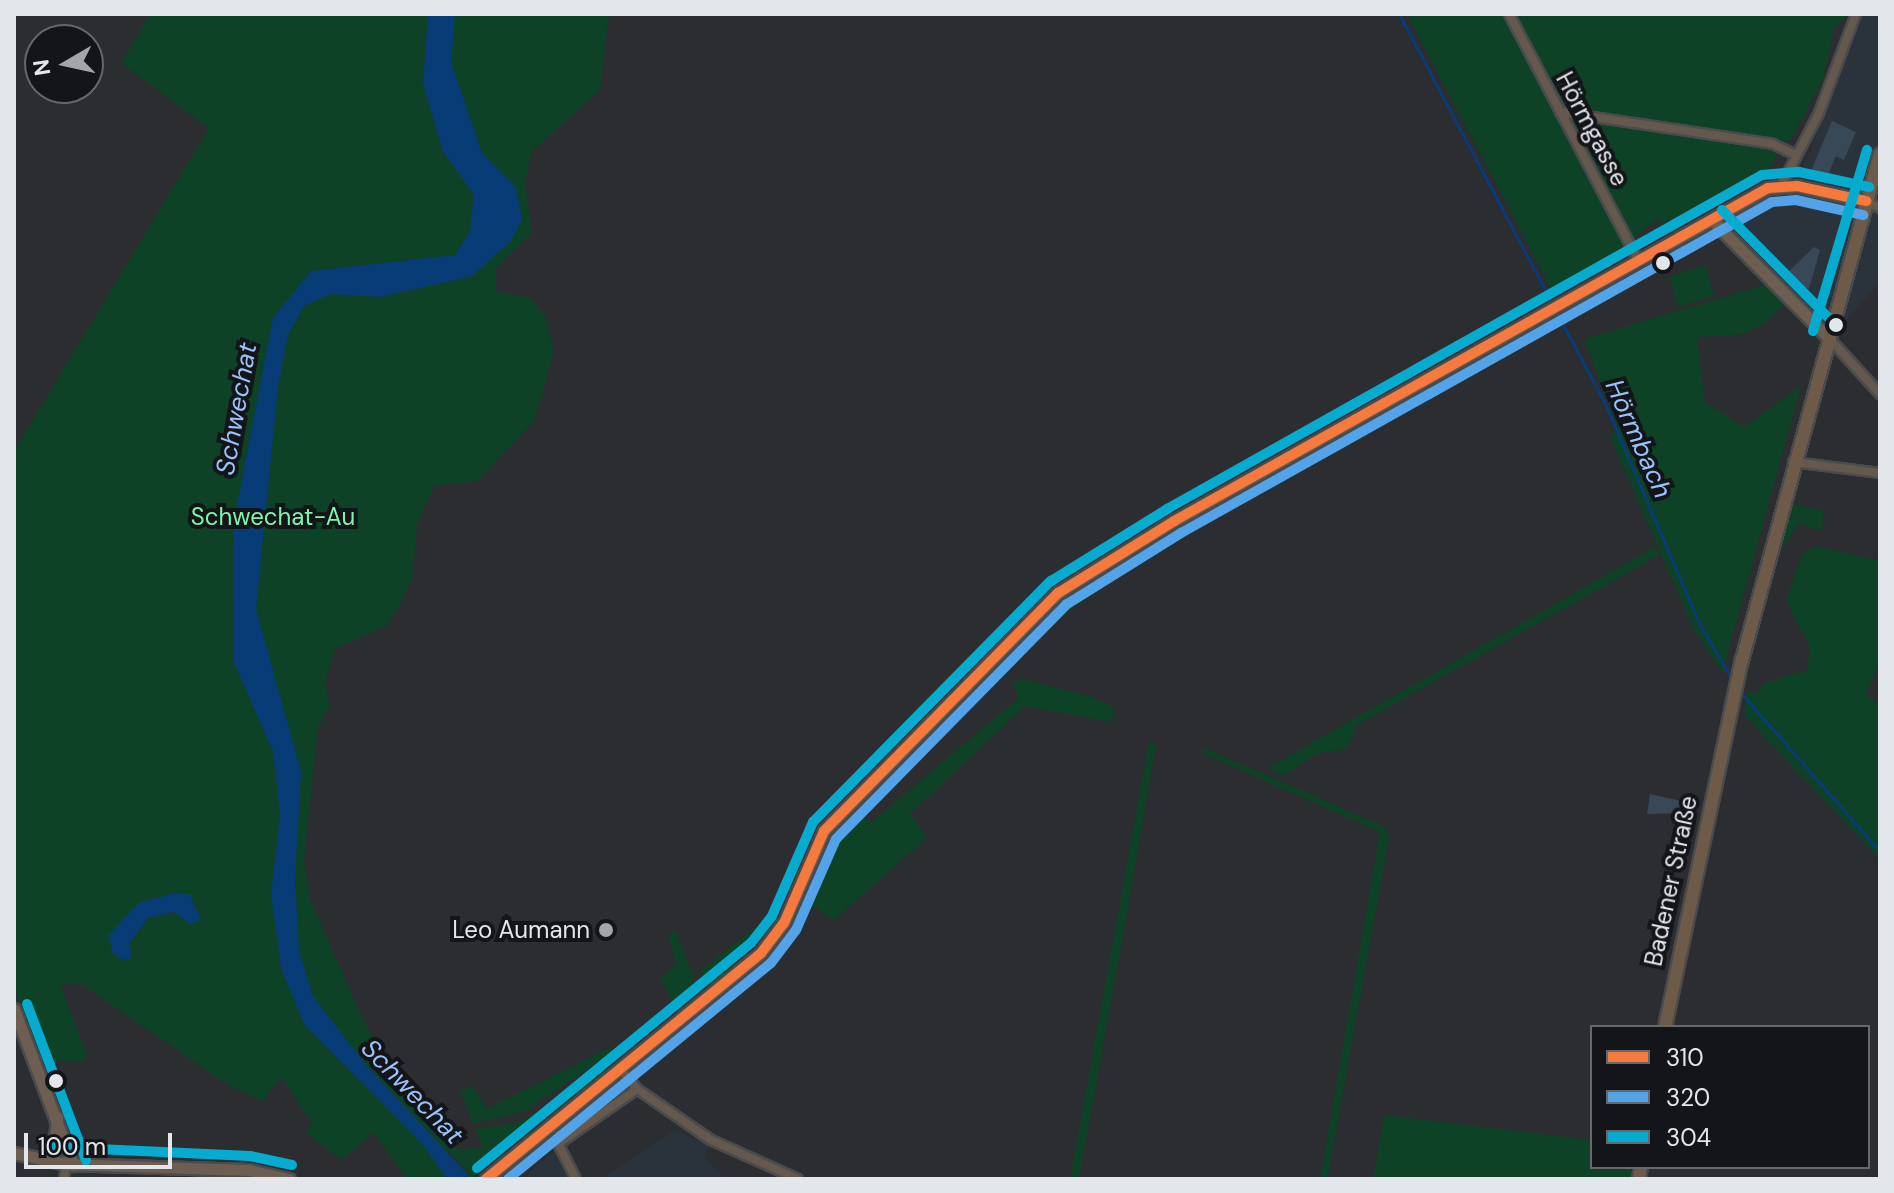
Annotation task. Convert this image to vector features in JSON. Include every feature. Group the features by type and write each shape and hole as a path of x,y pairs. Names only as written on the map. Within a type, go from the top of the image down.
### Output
{"main road":[{"name":"Badener Straße","path":"1665,1025 1739,670 1826,335 1880,154"}],"street":[{"name":"Hörmgasse","path":"1509,14 1639,262"},
{"path":"486,1179 761,953 784,923 824,831 1058,593 1174,521 1712,220 1782,184 1819,113 1856,14"},
{"path":"1560,112 1773,144 1796,155"},
{"path":"1782,184 1866,201 1880,208"},
{"path":"1712,220 1880,394"},
{"path":"1792,462 1880,473"},
{"path":"14,1009 57,1113 64,1179"},
{"path":"621,1069 637,1089 711,1140 798,1179"},
{"path":"576,1179 558,1144 637,1089"},
{"path":"57,1113 64,1163"},
{"path":"14,1153 64,1163 249,1170 289,1179"}],"shaded area":[{"path":"1862,14 1880,14 1880,282 1826,343 1786,303 1780,274 1728,227 1771,199 1784,203 1810,152"},
{"path":"674,1130 708,1145 704,1157 724,1179 601,1179"},
{"path":"554,1152 568,1179 526,1179 533,1168"}],"green space":[{"name":"Schwechat-Au","path":"150,14 609,14 600,90 532,151 525,182 532,233 495,269 495,291 529,297 545,316 554,351 535,420 477,481 434,486 417,525 412,580 389,624 335,649 325,682 329,707 318,727 304,862 310,899 365,1024 400,1080 446,1126 445,1141 459,1149 482,1147 475,1129 518,1123 619,1061 472,1178 448,1150 453,1179 407,1179 373,1132 342,1160 305,1132 312,1124 282,1077 263,1101 228,1085 81,984 60,983 87,1055 82,1061 40,1061 14,986 14,451 209,128 121,63","holes":["138,903 200,908 148,918 129,943"]},
{"path":"1407,14 1503,14 1626,248 1553,292"},
{"path":"1516,14 1850,14 1834,27 1824,77 1790,142 1564,106"},
{"path":"1577,118 1774,150 1777,157 1766,171 1661,224 1658,218 1633,239 1572,122"},
{"path":"1706,265 1714,296 1678,307 1669,276"},
{"path":"1768,284 1786,303 1767,321 1744,334 1697,337 1705,402 1744,427 1801,386 1722,673 1694,630 1610,437 1618,428 1584,339"},
{"path":"1541,328 1543,334 1169,544 1073,607 1015,660 1012,653 1059,607 1167,538"},
{"path":"1790,503 1823,511 1822,531 1798,524 1782,550"},
{"path":"1816,546 1880,561 1880,660 1866,694 1880,707 1880,860 1745,716 1747,691 1757,694 1764,683 1807,670 1810,647 1786,601 1802,554"},
{"path":"1655,547 1659,555 1357,725 1347,749 1318,753 1284,775 1268,768"},
{"path":"1020,678 1092,697 1115,708 1111,722 1025,706 910,814 927,838 834,920 810,904 841,829 856,813 872,822 1019,698 1013,683"},
{"path":"1149,741 1156,744 1126,919 1079,1179 1070,1179"},
{"path":"1204,748 1385,827 1389,839 1327,1179 1320,1179 1380,832 1202,753"},
{"path":"769,917 776,923 711,987 701,970"},
{"path":"675,929 700,992 679,1011 660,979 676,964 669,936"},
{"path":"611,1047 613,1052 523,1112 473,1124 460,1091 473,1085 486,1109"},
{"path":"1384,1115 1590,1140 1590,1169 1633,1169 1631,1179 1373,1179"}],"water":[{"path":"428,14 455,14 451,62 482,153 516,187 522,219 511,241 472,276 380,297 331,294 304,306 288,334 278,387 256,609 301,772 295,880 299,951 312,995 366,1065 472,1179 447,1179 425,1147 304,1024 281,968 271,894 280,814 273,751 234,663 233,526 273,318 311,271 455,255 470,231 474,195 443,151 423,84"},
{"path":"175,893 190,895 201,920 190,924 175,912 148,918 129,943 132,958 121,960 112,952 109,935 138,903"}],"building":[{"path":"1832,121 1856,132 1844,160 1836,156 1827,177 1811,171"},
{"path":"1814,247 1820,250 1809,289 1795,286 1785,275"},
{"path":"1650,794 1681,801 1679,813 1647,814"}],"waterway":[{"name":"Hörmbach","path":"1399,14 1553,305"},
{"name":"Hörmbach","path":"1556,312 1604,401 1699,623 1734,683"},
{"name":"Hörmbach","path":"1741,693 1880,852"}],"transit line":[{"name":"304","path":"1813,331 1867,150"},
{"name":"304","path":"477,1168 751,943 772,916 813,822 1051,581 1167,509 1762,175 1799,172 1869,187"},
{"name":"310","path":"486,1179 761,953 784,923 824,831 1058,593 1174,521 1768,188 1797,186 1866,201"},
{"name":"320","path":"508,1179 771,963 796,930 836,839 1067,604 1181,533 1772,202 1796,200 1863,215"},
{"name":"304","path":"1722,210 1836,325"},
{"name":"304","path":"27,1004 86,1160"},
{"name":"304","path":"54,1147 250,1156 292,1165"}],"place":[{"name":"Leo Aumann","path":"606,930"}],"water label":[{"name":"Schwechat","path":"237,409"},
{"name":"Schwechat","path":"412,1092"}]}
